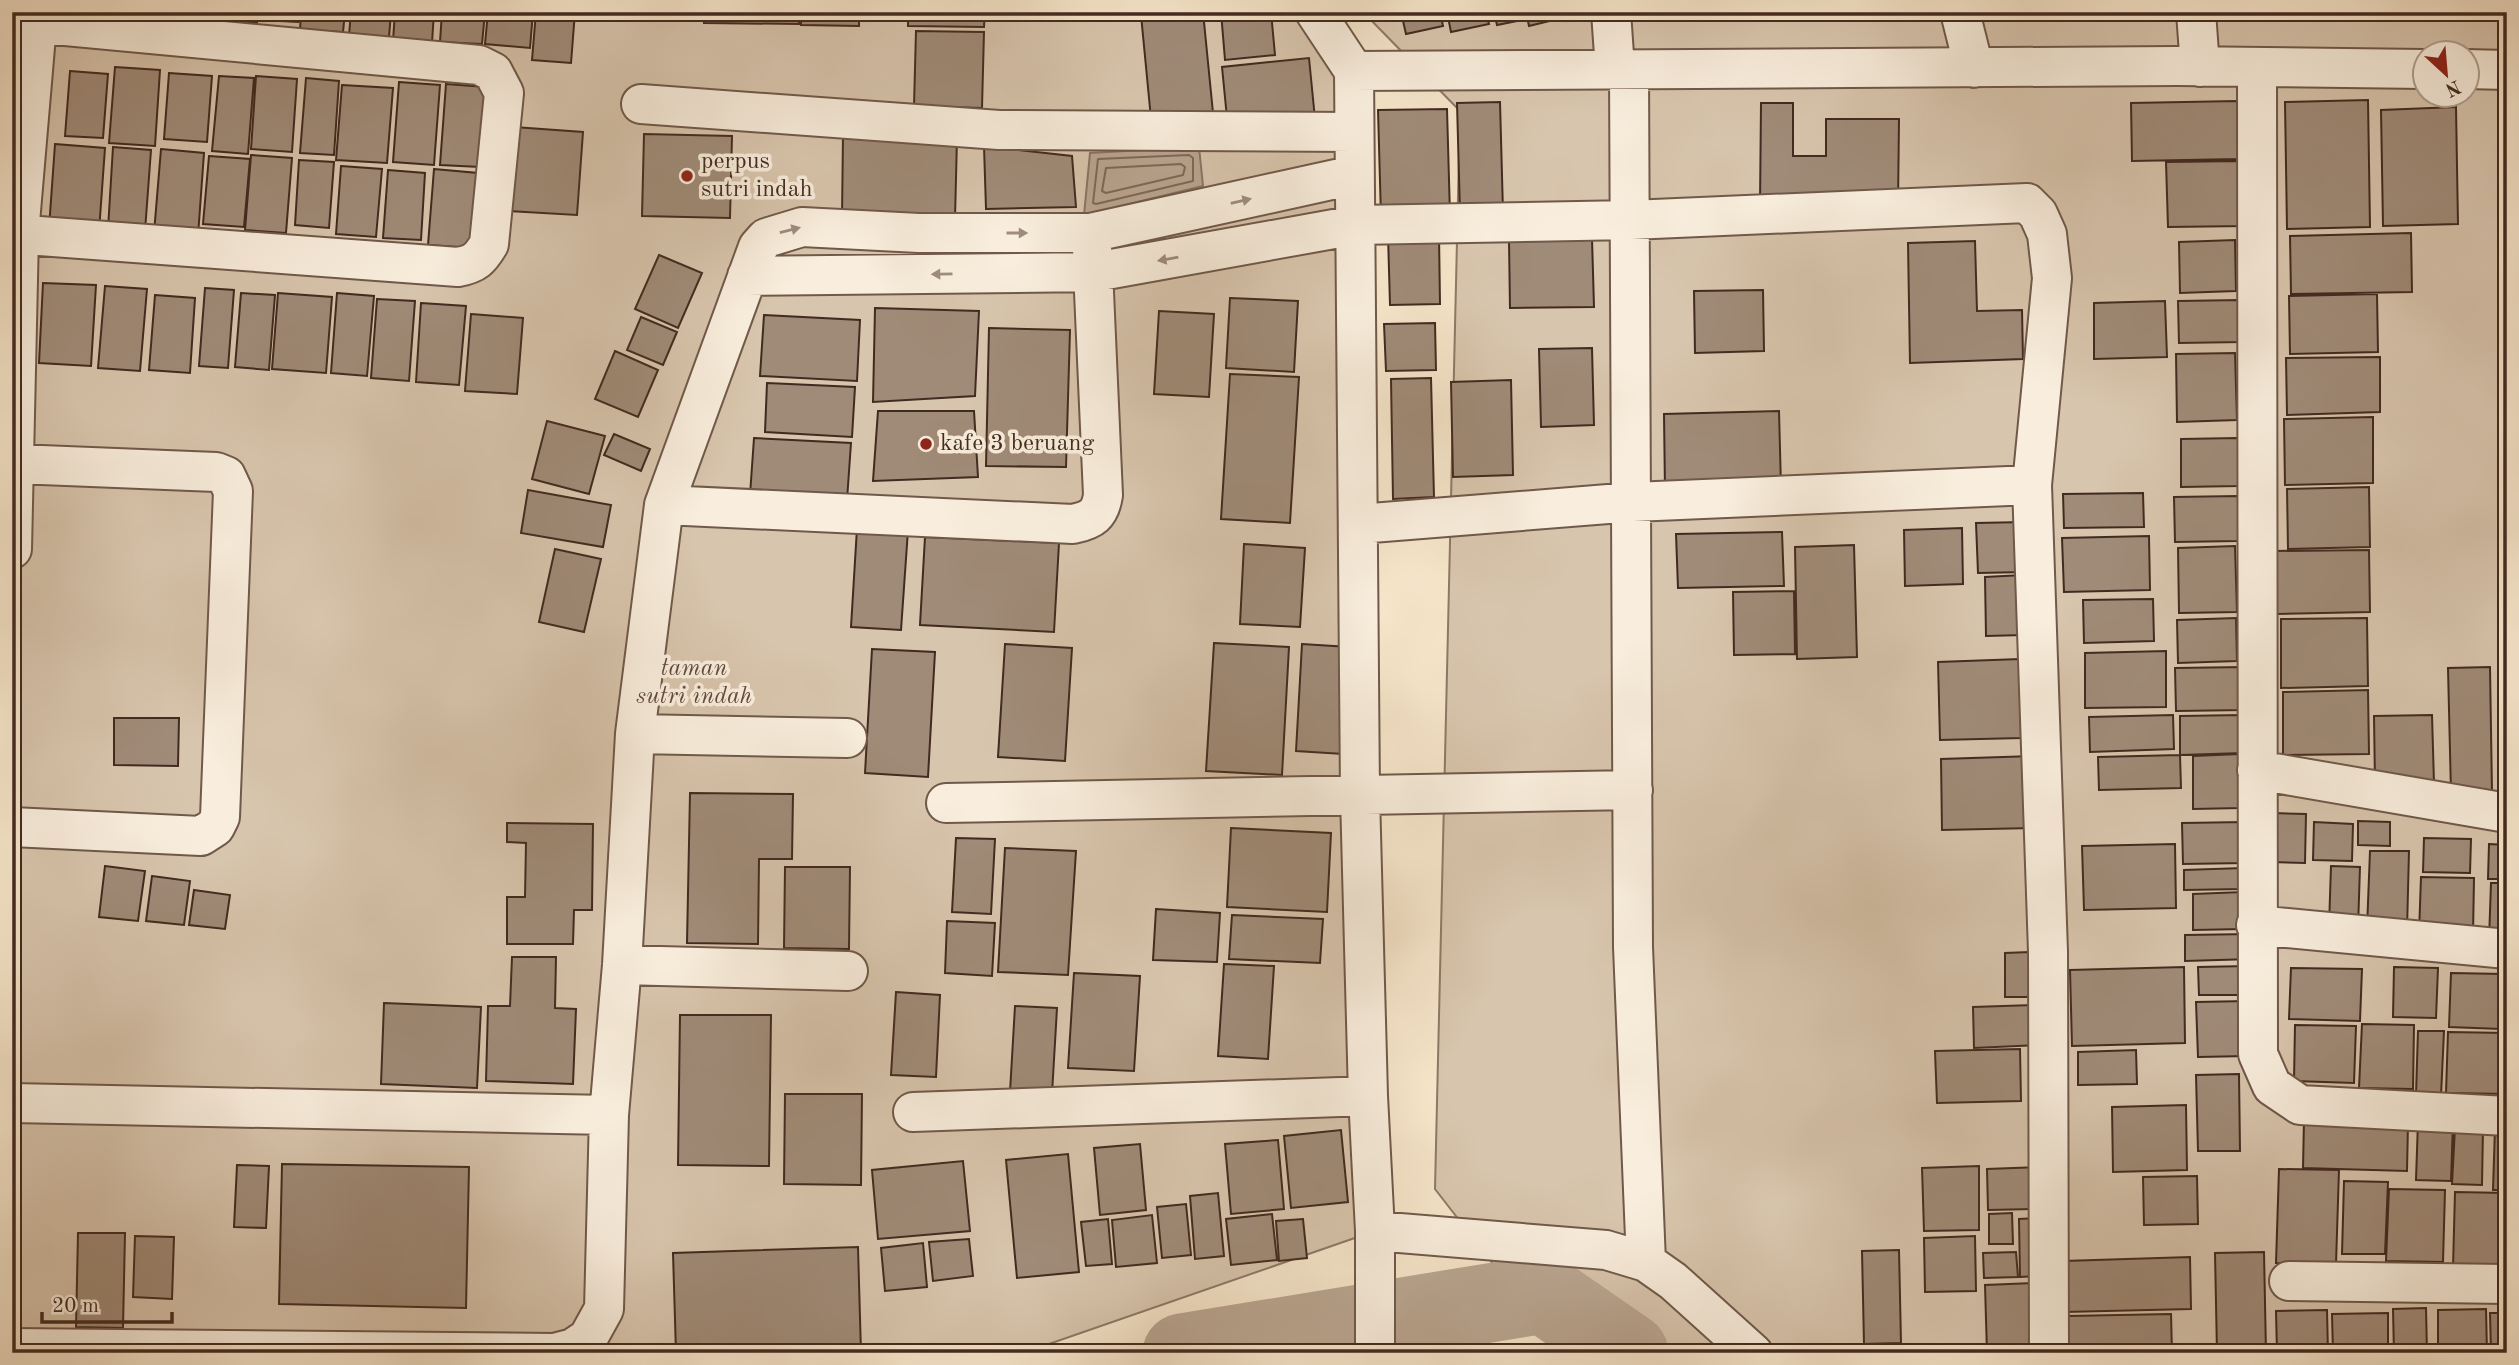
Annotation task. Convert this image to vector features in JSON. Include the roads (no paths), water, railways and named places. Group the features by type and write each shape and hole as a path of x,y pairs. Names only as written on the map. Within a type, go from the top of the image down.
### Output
{"street":[{"path":"1315,12 1354,71 1360,795 1368,1096 1376,1231 1375,1353"},
{"path":"1611,12 1622,69 1631,220 1633,947 1646,1262"},
{"path":"1960,12 1974,68"},
{"path":"2196,12 2200,67"},
{"path":"12,548 16,464 16,234 29,19 479,65 493,72 505,93 489,244 480,259 471,264 457,267 16,234"},
{"path":"1354,71 2200,67 2410,69"},
{"path":"2257,67 2258,1054 2265,1074 2279,1093 2300,1105 2507,1116"},
{"path":"2480,69 2507,70"},
{"path":"641,104 999,130 1354,132"},
{"path":"12,1348 554,1353 573,1348 588,1338 604,1309 609,1115 622,965 635,734 664,505 758,247 766,238 802,227 919,233 1090,233 1354,175"},
{"path":"747,276 1095,272 1356,225 1631,220 2027,203 2038,214 2047,234 2052,278 2032,485 2048,952 2049,1353"},
{"path":"664,505 1073,524 1090,520 1101,509 1103,495 1095,272 1090,233"},
{"path":"12,827 201,836 215,827 220,817 233,491 226,476 216,472 16,464"},
{"path":"1359,524 1633,502 2032,485"},
{"path":"635,734 847,738"},
{"path":"2257,770 2507,813"},
{"path":"946,803 1633,790"},
{"path":"2256,925 2507,948"},
{"path":"622,965 848,971"},
{"path":"913,1112 1368,1096"},
{"path":"12,1104 609,1115"},
{"path":"1376,1231 1606,1250 1646,1262 1673,1281 1753,1353"},
{"path":"2289,1281 2507,1284"}],"water":[{"path":"1199,147 1203,186 1084,215 1090,153"}],"waterway":[{"path":"1182,1353 1544,1294 1629,1353"}],"place":[{"name":"perpus sutri indah","path":"687,176"},
{"name":"kafe 3 beruang","path":"926,444"}],"park label":[{"name":"taman sutri indah","path":"694,683"}]}
